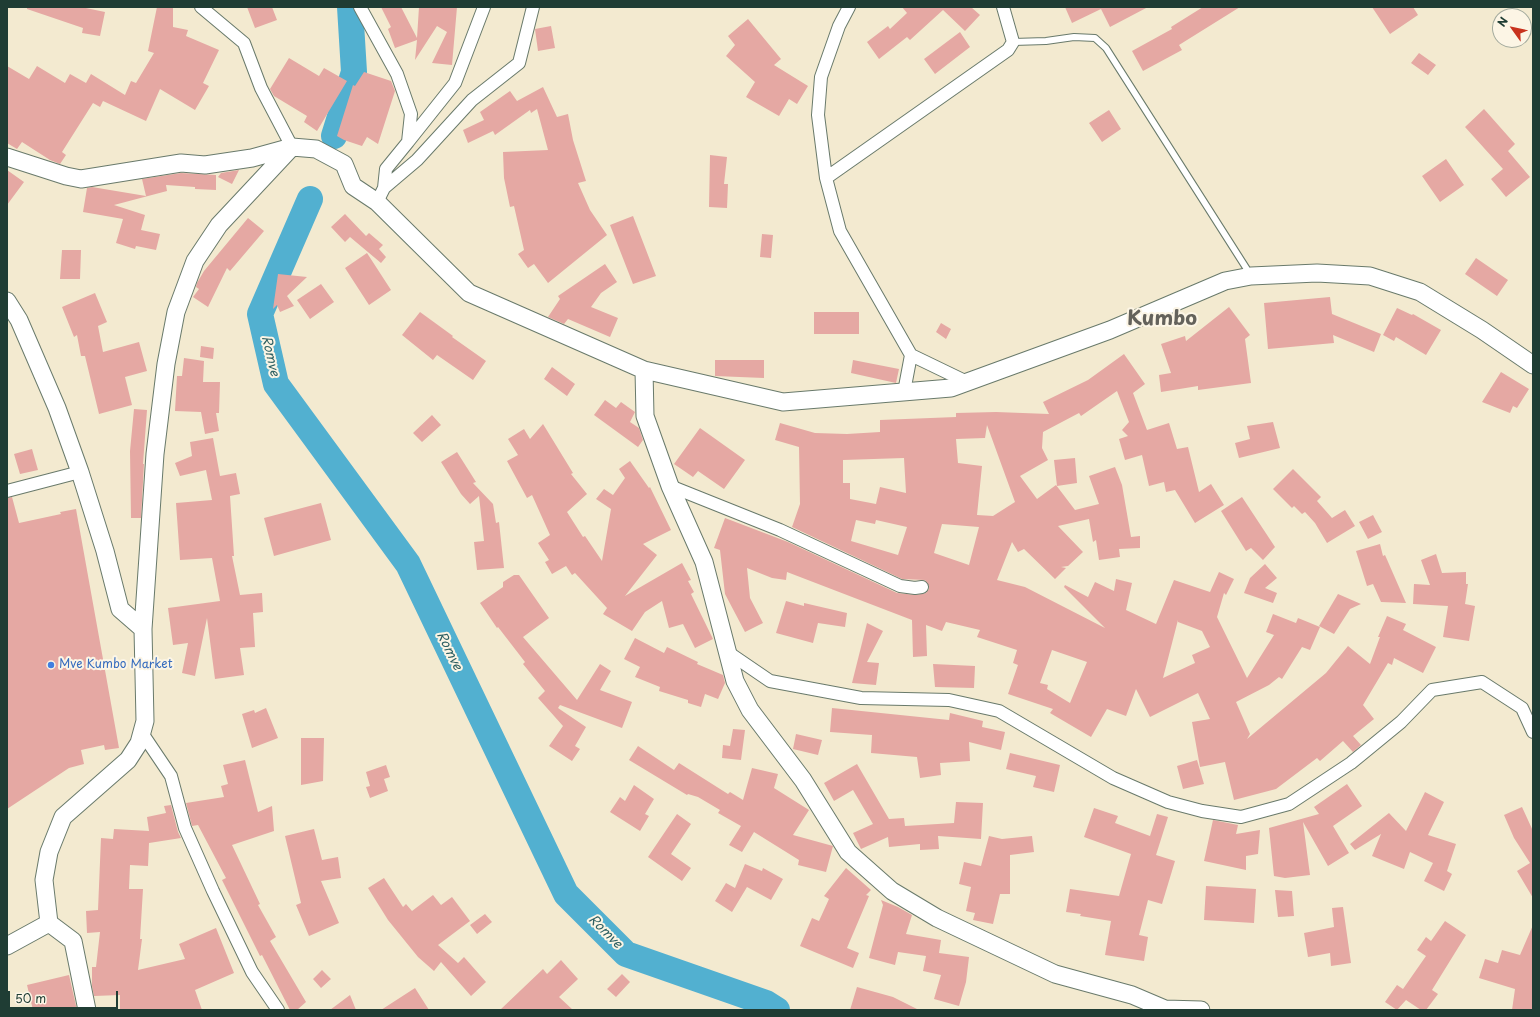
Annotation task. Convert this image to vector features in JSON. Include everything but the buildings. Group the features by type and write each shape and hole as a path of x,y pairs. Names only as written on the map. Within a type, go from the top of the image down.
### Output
{"main road":[{"path":"87,1010 73,941 49,923 44,880 49,852 63,817 128,760 139,743 146,721 143,629 155,454 166,364 176,312 194,261 219,225 292,147"},
{"path":"7,157 66,176 81,179 181,163 205,165 252,158 292,147 316,149 344,164 354,186 380,195 469,293 644,370 783,402 951,388 1110,330 1225,281 1251,276 1316,273 1370,276 1420,292 1482,330 1533,365"},
{"path":"7,301 19,320 57,408 80,472 105,551 120,608 143,629"},
{"path":"644,370 645,416 670,486 704,562 729,653 735,681 750,710 803,780 848,852 892,891 937,918 1055,974 1132,995 1165,1009 1201,1010"},
{"path":"7,946 49,923"}],"street":[{"path":"201,7 244,43 261,88 292,147"},
{"path":"360,7 397,74 411,114 408,142"},
{"path":"380,195 386,169 455,83 484,7"},
{"path":"380,195 417,160 472,100 520,63 533,7"},
{"path":"849,7 839,26 821,77 818,115 826,178 840,231 911,355 969,382"},
{"path":"826,178 1008,50 1013,42 1004,7"},
{"path":"904,392 911,355"},
{"path":"7,491 80,472"},
{"path":"670,486 780,530 900,586 915,588 922,587"},
{"path":"729,653 770,681 861,698 949,700 999,711 1113,778 1168,802 1241,817 1289,804 1338,771 1401,722 1432,690 1482,682 1522,708 1533,732"},
{"path":"142,733 171,776 185,828 213,891 252,972 278,1010"}],"lane":[{"path":"1013,42 1046,41 1074,37 1095,38 1106,48 1251,276"}],"waterway":[{"name":"Romve","path":"334,136 354,72 350,7"},
{"name":"Romve","path":"310,199 260,314 276,384 408,564 566,894 626,954 766,1003 777,1010"}],"place":[{"name":"Mve Kumbo Market","path":"51,665"}],"district":[{"name":"Kumbo","path":"1162,319"}]}
